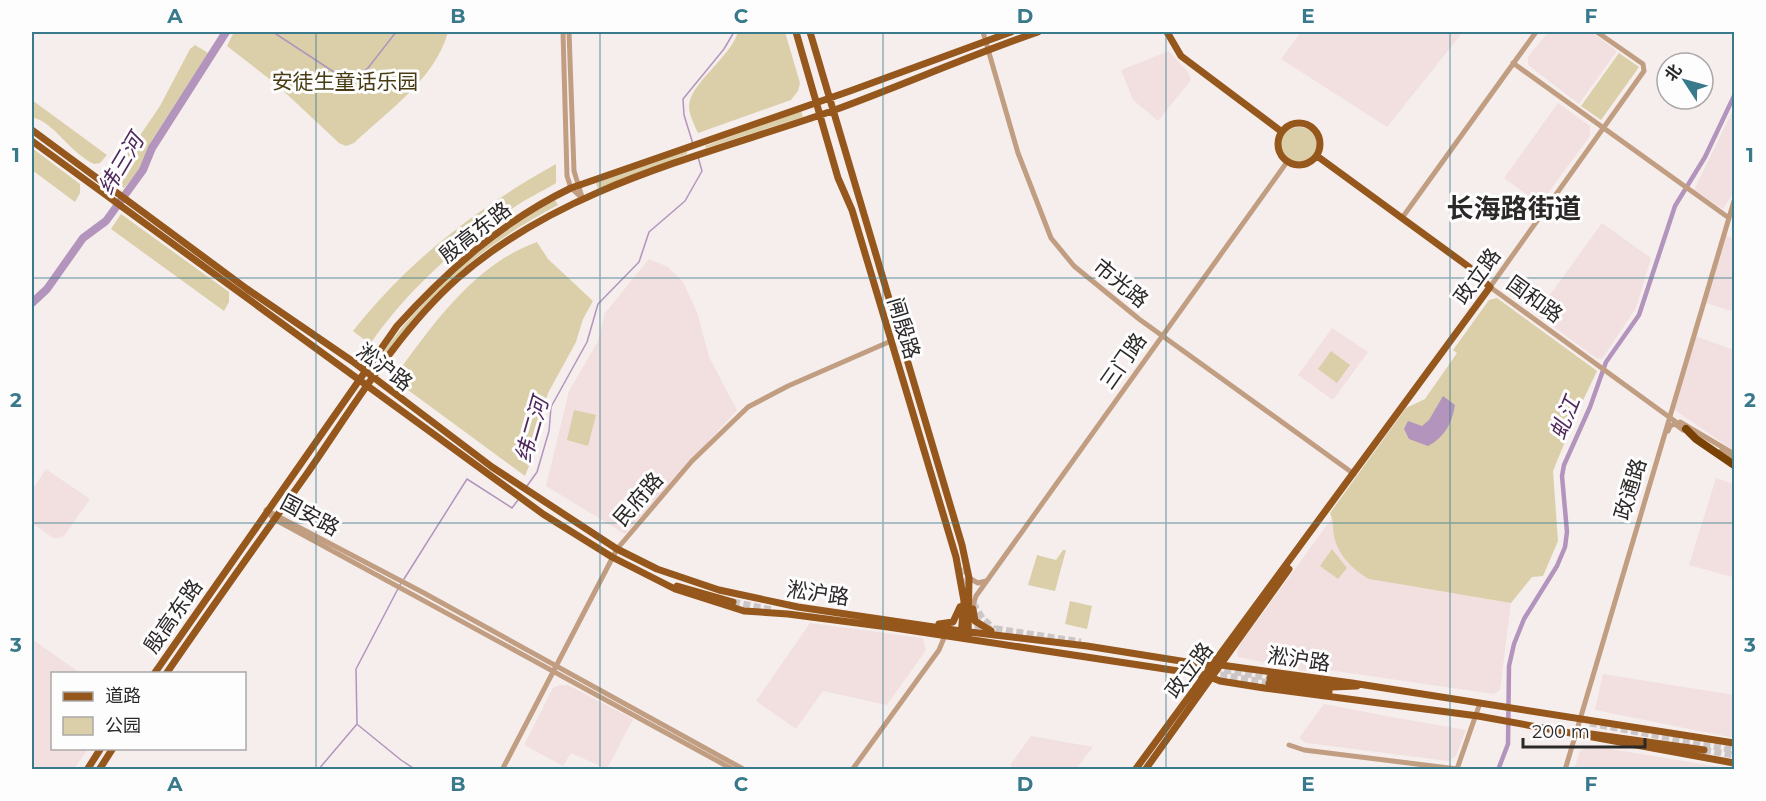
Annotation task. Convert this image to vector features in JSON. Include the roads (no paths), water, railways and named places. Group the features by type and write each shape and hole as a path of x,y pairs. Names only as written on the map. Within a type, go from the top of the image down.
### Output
{"highway":[{"path":"1686,429 1696,439 1733,460"}],"main road":[{"name":"闸殷路","path":"796,32 838,178 852,210 966,591 970,616 964,635"},
{"name":"闸殷路","path":"810,32 835,110 969,578 966,591 964,635"},
{"name":"殷高东路","path":"155,672 266,510 397,326 446,274 477,247 529,210 574,187 1011,32"},
{"name":"殷高东路","path":"167,672 367,386 424,313 464,273 527,226 582,199 688,158 835,110 1038,32"},
{"path":"1167,32 1181,56 1282,132"},
{"path":"806,68 818,77 818,60"},
{"path":"1294,124 1308,125 1318,135 1320,149 1317,156 1306,165 1296,166 1287,162 1282,157 1278,144 1282,132 1294,124"},
{"name":"淞沪路","path":"32,130 117,197"},
{"path":"830,147 830,138 834,135 844,142"},
{"name":"淞沪路","path":"32,141 117,197 364,371 531,494 617,549 657,569 720,590 773,603 918,623 946,632"},
{"name":"国和路","path":"1317,156 1469,267 1490,287"},
{"name":"淞沪路","path":"127,204 514,494 612,557 688,595 744,611 946,632 1264,688 1478,716 1494,721 1734,763"},
{"name":"政立路","path":"1145,770 1208,677 1212,666 1490,287"},
{"path":"881,308 888,309 888,300"},
{"path":"903,381 903,370 909,372"},
{"path":"924,417 954,533 924,451"},
{"name":"政立路","path":"1135,770 1208,677 1221,665 1354,474"},
{"path":"657,569 734,599 658,578"},
{"path":"966,591 972,604 975,621 986,629 1002,635"},
{"path":"918,623 953,622 966,591"},
{"name":"淞沪路","path":"964,635 1002,635 1212,666 1221,665 1734,743"},
{"path":"1375,687 1332,687 1270,681 1352,694 1402,705"},
{"path":"1575,734 1603,734 1704,750"},
{"path":"87,770 100,750"},
{"path":"99,770 112,750"}],"street":[{"path":"563,32 566,167 582,199"},
{"path":"569,32 574,187"},
{"name":"市光路","path":"983,32 1018,153 1052,238 1082,274 1161,335 1354,474"},
{"path":"1402,218 1536,32"},
{"name":"政立路","path":"1490,287 1644,71 1644,67 1597,32"},
{"path":"1513,63 1681,186 1729,218"},
{"name":"三门路","path":"970,616 972,604 988,580 1161,335 1287,162"},
{"name":"政通路","path":"1565,770 1593,669 1734,201"},
{"name":"国和路","path":"1490,287 1670,415 1686,429 1733,460"},
{"name":"民府路","path":"502,770 612,557 692,461 748,407 788,386 891,341"},
{"name":"国和路","path":"1679,422 1689,425 1733,460"},
{"path":"1656,463 1671,425 1696,439"},
{"name":"国安路","path":"266,510 745,770"},
{"path":"969,578 978,583 988,580"},
{"path":"852,770 939,650 946,632"},
{"name":"国安路","path":"555,668 734,770"},
{"path":"1289,746 1457,770 1478,716 1480,703"},
{"path":"1405,770 1407,762"}],"waterway":[{"name":"纬三河","path":"32,303 47,289 83,238 106,221 143,170 152,148 226,32"},
{"name":"纬三河","path":"273,32 340,76 360,74 368,68 396,32"},
{"name":"纬二河","path":"693,144 684,115 683,99 724,49 734,32"},
{"name":"虬江","path":"1498,770 1508,744 1509,666 1514,644 1524,619 1557,566 1565,547 1567,532 1562,476 1564,465 1590,407 1606,362 1639,315 1675,206 1705,157 1734,96"},
{"name":"纬二河","path":"527,486 537,472 549,431 551,407 587,342 598,304 639,262 649,232 685,201 702,171 698,157"},
{"name":"纬二河","path":"404,579 467,479 512,508 518,500"},
{"name":"纬二河","path":"318,770 357,724 356,669 401,583"},
{"path":"358,725 416,770"}],"tunnel":[{"path":"961,568 968,595"},
{"path":"733,602 772,610"},
{"path":"973,603 982,618 994,629"},
{"path":"964,628 997,629 1081,642"},
{"path":"1214,668 1270,678"},
{"path":"1210,673 1269,683"},
{"path":"1590,723 1734,750"},
{"path":"1704,750 1734,755"}],"district":[{"name":"长海路街道","path":"1514,208"}],"park label":[{"name":"安徒生童话乐园","path":"345,81"}]}
